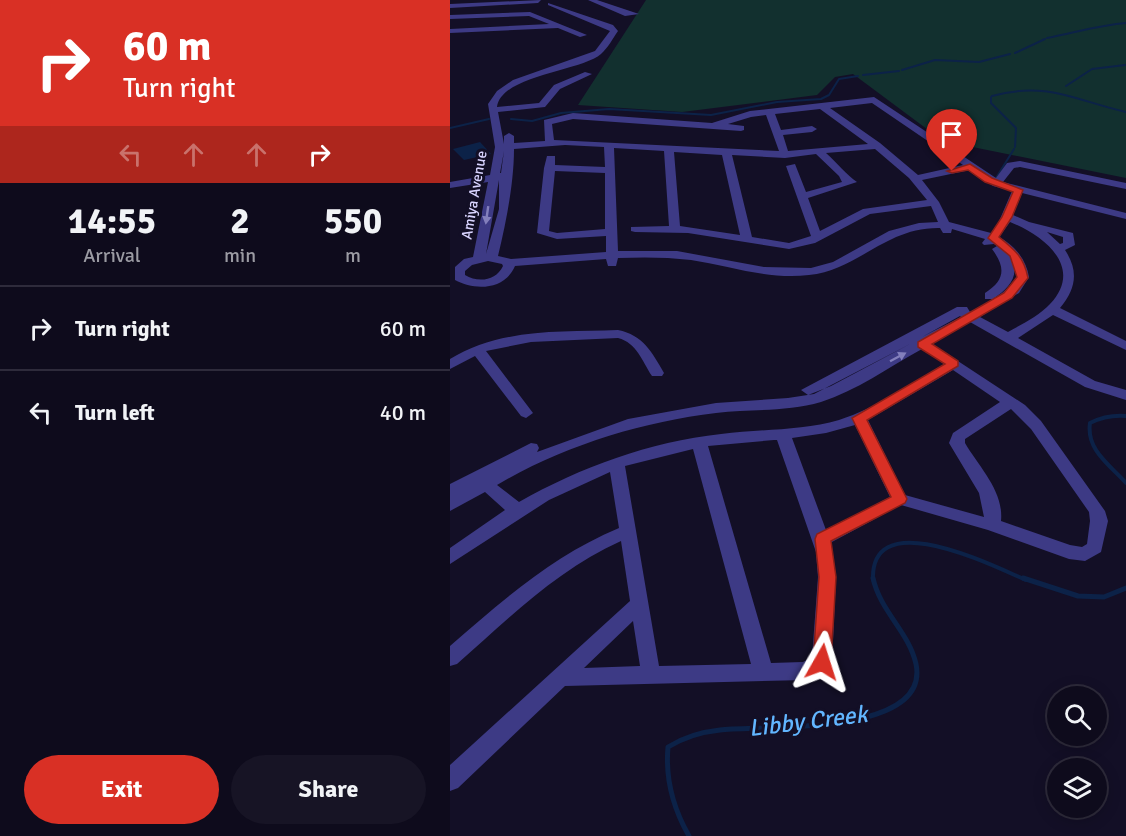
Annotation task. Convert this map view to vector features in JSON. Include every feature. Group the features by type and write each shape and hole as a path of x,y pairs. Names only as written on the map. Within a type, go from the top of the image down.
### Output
{"street":[{"path":"591,0 615,9 624,2"},
{"path":"450,7 472,4 554,2 616,29 603,48 592,57 504,89 494,100 492,110 542,105 554,89 588,74"},
{"path":"450,17 530,14 565,27 450,31"},
{"path":"503,109 504,100 513,90 546,74 569,82"},
{"path":"713,126 740,116 874,100 997,184 1126,216"},
{"path":"821,105 916,178 934,201 946,228"},
{"name":"Amiya Avenue","path":"486,258 505,146 503,109"},
{"name":"Amiya Avenue","path":"492,110 505,146"},
{"path":"770,112 785,155"},
{"path":"550,142 547,122 573,116 741,128"},
{"path":"777,133 812,129"},
{"path":"505,146 550,142 785,155 874,146"},
{"path":"609,144 612,260"},
{"path":"669,148 675,229"},
{"path":"726,152 747,239"},
{"path":"802,196 849,182 819,152"},
{"path":"609,170 550,163 542,228 543,236 611,232"},
{"path":"997,184 1011,165 1020,164 1126,186"},
{"path":"791,166 818,238"},
{"path":"916,178 970,167"},
{"path":"450,198 452,184 501,176"},
{"name":"Amiya Avenue","path":"486,258 503,213 501,176"},
{"path":"991,240 1007,217 1018,190"},
{"path":"635,229 675,229 783,246 801,244 818,238 837,225 867,211 934,201"},
{"path":"1007,217 1029,226 1059,248 1071,280 1065,294 1053,309 1008,338"},
{"path":"450,491 552,450 628,424 716,408 788,403 817,398 965,314 1008,296 1023,278 1020,263 1014,254 974,231 917,226 891,233 847,261 810,272 762,271 677,255 508,267 486,258 455,272 465,282 480,283 497,279 508,267"},
{"path":"1053,309 1126,346"},
{"path":"965,314 1090,384 1126,395"},
{"path":"450,365 478,350 521,340 628,335 643,348 657,373"},
{"path":"823,539 899,499 992,525 1079,554 1090,552 1095,547 1099,521 1090,500 1036,425 1012,401 917,341"},
{"path":"478,350 525,413"},
{"path":"450,557 517,510 569,482 617,463 699,442 783,434 859,418 954,364"},
{"path":"992,525 994,515 992,500 957,443 958,437 1012,401"},
{"path":"859,418 899,499"},
{"path":"560,677 806,671 822,662 827,577 823,539 783,434"},
{"path":"699,442 764,673"},
{"path":"617,463 651,675"},
{"path":"450,505 481,480"},
{"path":"481,480 517,510"},
{"path":"450,658 566,562 588,548 628,531"},
{"path":"450,780 639,603"}],"green space":[{"path":"646,0 1126,0 1126,178 943,141 853,74 835,77 817,95 682,112 578,105"}],"water":[{"path":"480,142 491,154 464,160 453,149"}],"waterway":[{"path":"1047,38 1126,23"},
{"path":"1015,53 1045,39"},
{"path":"902,70 935,60 979,62 1010,54"},
{"path":"1066,86 1092,69 1125,65"},
{"path":"863,75 899,71"},
{"path":"511,119 532,121 561,113 609,109 711,115 777,102 821,99 829,95 839,79 858,76"},
{"path":"992,96 1029,90 1045,91 1126,112"},
{"path":"991,97 991,103 1016,128 1015,147"},
{"path":"450,128 489,119"},
{"path":"996,178 1014,149"},
{"name":"Libby Creek","path":"1126,416 1108,417 1090,423 1090,433 1095,449 1126,483"},
{"name":"Libby Creek","path":"873,579 877,557 891,546 912,543 937,546 963,554 1026,580"},
{"name":"Libby Creek","path":"1023,578 1078,596 1104,597 1126,588"},
{"name":"Libby Creek","path":"689,836 671,793 668,747 686,738 713,731 804,726 871,716 897,704 914,688 916,664 912,652 882,601 873,579"}],"route":[{"path":"822,662 827,577 823,539 899,499 859,418 954,364 923,344 1008,296 1023,278 1023,271 1014,254 994,238 1007,217 1018,190 988,180 970,167 952,171"}]}
